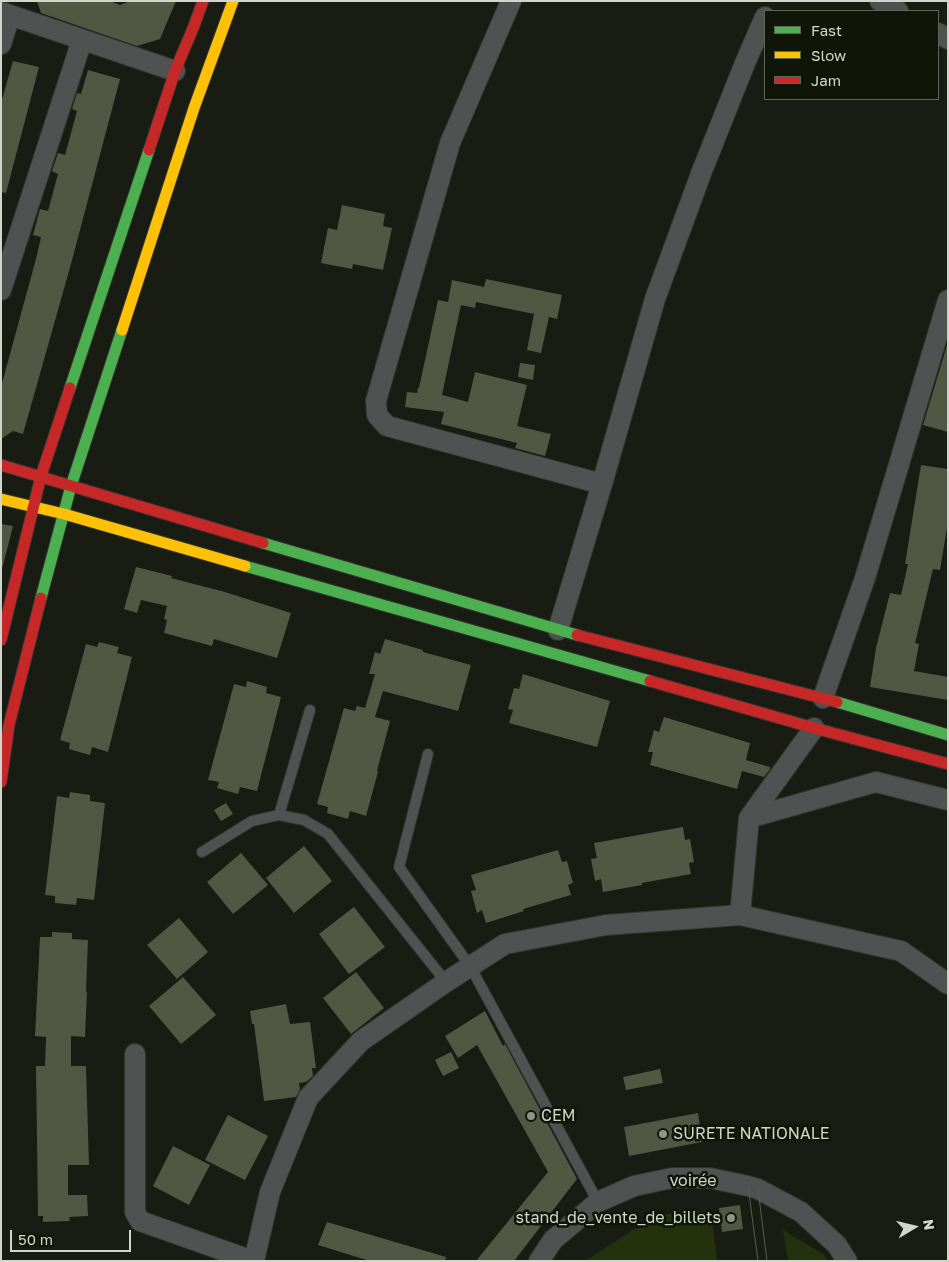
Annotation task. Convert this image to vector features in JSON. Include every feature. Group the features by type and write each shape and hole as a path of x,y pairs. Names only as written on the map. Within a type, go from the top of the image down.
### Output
{"main road":[{"path":"1,640 41,476 175,71 203,1"},
{"path":"1,782 10,725 34,624 71,486 194,108 233,1"},
{"path":"1,465 558,630 823,698 948,735"},
{"path":"1,499 64,514 814,728 948,764"}],"street":[{"path":"511,1 450,143 376,401 377,415 386,426 602,484"},
{"path":"880,1 896,10"},
{"path":"1,44 6,14 175,71"},
{"path":"558,630 655,299 702,171 764,19"},
{"path":"1,290 82,40"},
{"path":"823,698 865,578 948,300"},
{"path":"740,915 749,818 814,728"},
{"path":"749,818 876,782 948,800"},
{"path":"135,1054 135,1212 140,1221 254,1261 270,1192 308,1098 362,1041 446,982 505,944 606,925 740,915 901,951 948,984"},
{"name":"voirée","path":"539,1261 553,1240 598,1202 634,1186 672,1178 710,1178 758,1189 801,1212 837,1245 847,1261"}],"lane":[{"path":"279,815 310,710"},
{"path":"428,754 399,867 470,966 598,1202"},
{"path":"202,852 252,820 279,815 304,820 328,834 446,982"}],"green space":[{"path":"711,1210 717,1261 585,1261 656,1215"},
{"path":"783,1230 823,1254 828,1261 788,1261"}],"building":[{"path":"37,1 110,1 120,5 130,1 176,1 160,39 137,46 41,13"},
{"path":"13,61 39,67 6,193 1,192 1,103"},
{"path":"88,70 120,79 23,434 13,431 1,439 1,387 41,237 33,235 40,209 48,211 58,174 52,171 58,153 65,155 77,111 72,109 77,93 81,94"},
{"path":"342,205 385,214 383,226 392,228 383,270 353,264 352,269 321,263 328,228 337,230"},
{"path":"486,279 562,295 557,319 549,317 541,353 527,350 534,314 476,302 475,308 461,305 442,395 468,402 475,372 527,385 517,426 551,434 545,456 515,448 517,443 441,424 444,412 405,407 407,392 417,393 419,388 438,300 448,302 452,280 484,287"},
{"path":"948,342 948,432 923,425"},
{"path":"520,363 535,365 533,380 518,377"},
{"path":"921,465 948,469 948,522 940,570 933,569 915,643 919,644 914,671 948,677 948,700 870,687 876,648 890,593 901,595 908,564 905,564"},
{"path":"1,524 13,526 1,573"},
{"path":"136,567 172,576 171,578 225,592 291,613 277,658 214,639 212,646 164,633 167,620 164,619 167,606 141,600 137,613 124,609"},
{"path":"385,639 471,665 458,711 383,691 375,717 390,721 366,816 350,811 348,819 327,813 328,807 317,804 344,708 355,711 357,706 365,708 375,674 369,674 375,652 380,654"},
{"path":"99,642 119,647 117,653 132,657 108,752 92,747 90,755 69,749 70,743 60,740 86,644 97,647"},
{"path":"523,674 610,701 597,747 509,723 513,710 508,709 514,688 519,689"},
{"path":"247,681 267,687 266,693 281,697 257,791 240,787 238,794 217,788 219,782 208,780 234,684 246,687"},
{"path":"664,717 750,743 746,760 770,767 770,769 764,777 742,771 737,789 650,765 653,752 648,752 654,730 659,732"},
{"path":"70,792 90,795 90,801 105,803 94,900 77,898 76,905 55,903 55,896 45,895 57,796 69,798"},
{"path":"226,803 233,814 221,821 214,810"},
{"path":"683,827 685,840 690,839 694,862 689,863 691,874 603,892 601,879 595,881 591,859 597,858 594,843"},
{"path":"304,846 332,881 294,913 266,878"},
{"path":"558,850 562,862 567,861 573,883 568,885 571,895 523,909 524,911 486,923 482,910 477,913 471,891 476,890 471,875"},
{"path":"241,853 268,885 233,914 207,882"},
{"path":"354,907 385,947 349,974 319,934"},
{"path":"179,918 208,952 177,979 147,945"},
{"path":"52,932 72,933 72,939 88,940 85,1037 71,1036 71,1066 86,1066 89,1165 68,1165 68,1195 87,1195 88,1216 69,1217 70,1221 43,1222 43,1216 38,1216 36,1066 45,1066 46,1037 35,1036 40,937 52,937"},
{"path":"356,972 384,1008 351,1034 323,998"},
{"path":"183,977 216,1015 181,1044 149,1006"},
{"path":"286,1004 290,1024 310,1022 316,1068 312,1068 313,1076 306,1082 299,1083 300,1089 296,1097 264,1101 254,1024 252,1024 250,1011"},
{"name":"CEM","path":"485,1011 503,1046 505,1044 577,1179 514,1261 476,1261 548,1172 477,1045 458,1058 445,1036"},
{"path":"451,1052 459,1068 443,1076 435,1060"},
{"path":"660,1069 663,1083 626,1090 623,1077"},
{"name":"SURETE NATIONALE","path":"698,1113 702,1142 629,1156 624,1127"},
{"path":"228,1115 268,1136 245,1180 205,1160"},
{"path":"173,1146 210,1165 189,1205 153,1186"},
{"name":"stand_de_vente_de_billets","path":"740,1205 743,1229 722,1232 719,1208"},
{"path":"327,1222 446,1257 445,1261 370,1261 318,1245"}],"tram line":[{"path":"748,1186 758,1261"},
{"path":"758,1189 767,1261"}],"traffic: fast":[{"path":"70,388 149,150"},
{"path":"41,598 71,486 122,330"},
{"path":"263,543 577,635"},
{"path":"245,566 650,681"},
{"path":"837,702 948,735"}],"traffic: slow":[{"path":"122,330 194,108 233,1"},
{"path":"1,499 64,514 245,566"}],"traffic: jam":[{"path":"149,150 175,71 203,1"},
{"path":"1,640 41,476 70,388"},
{"path":"1,465 263,543"},
{"path":"1,782 9,725 41,598"},
{"path":"577,635 837,702"},
{"path":"650,681 948,764"}],"place":[{"name":"CEM","path":"531,1116"},
{"name":"SURETE NATIONALE","path":"663,1134"},
{"name":"stand_de_vente_de_billets","path":"731,1218"}]}
